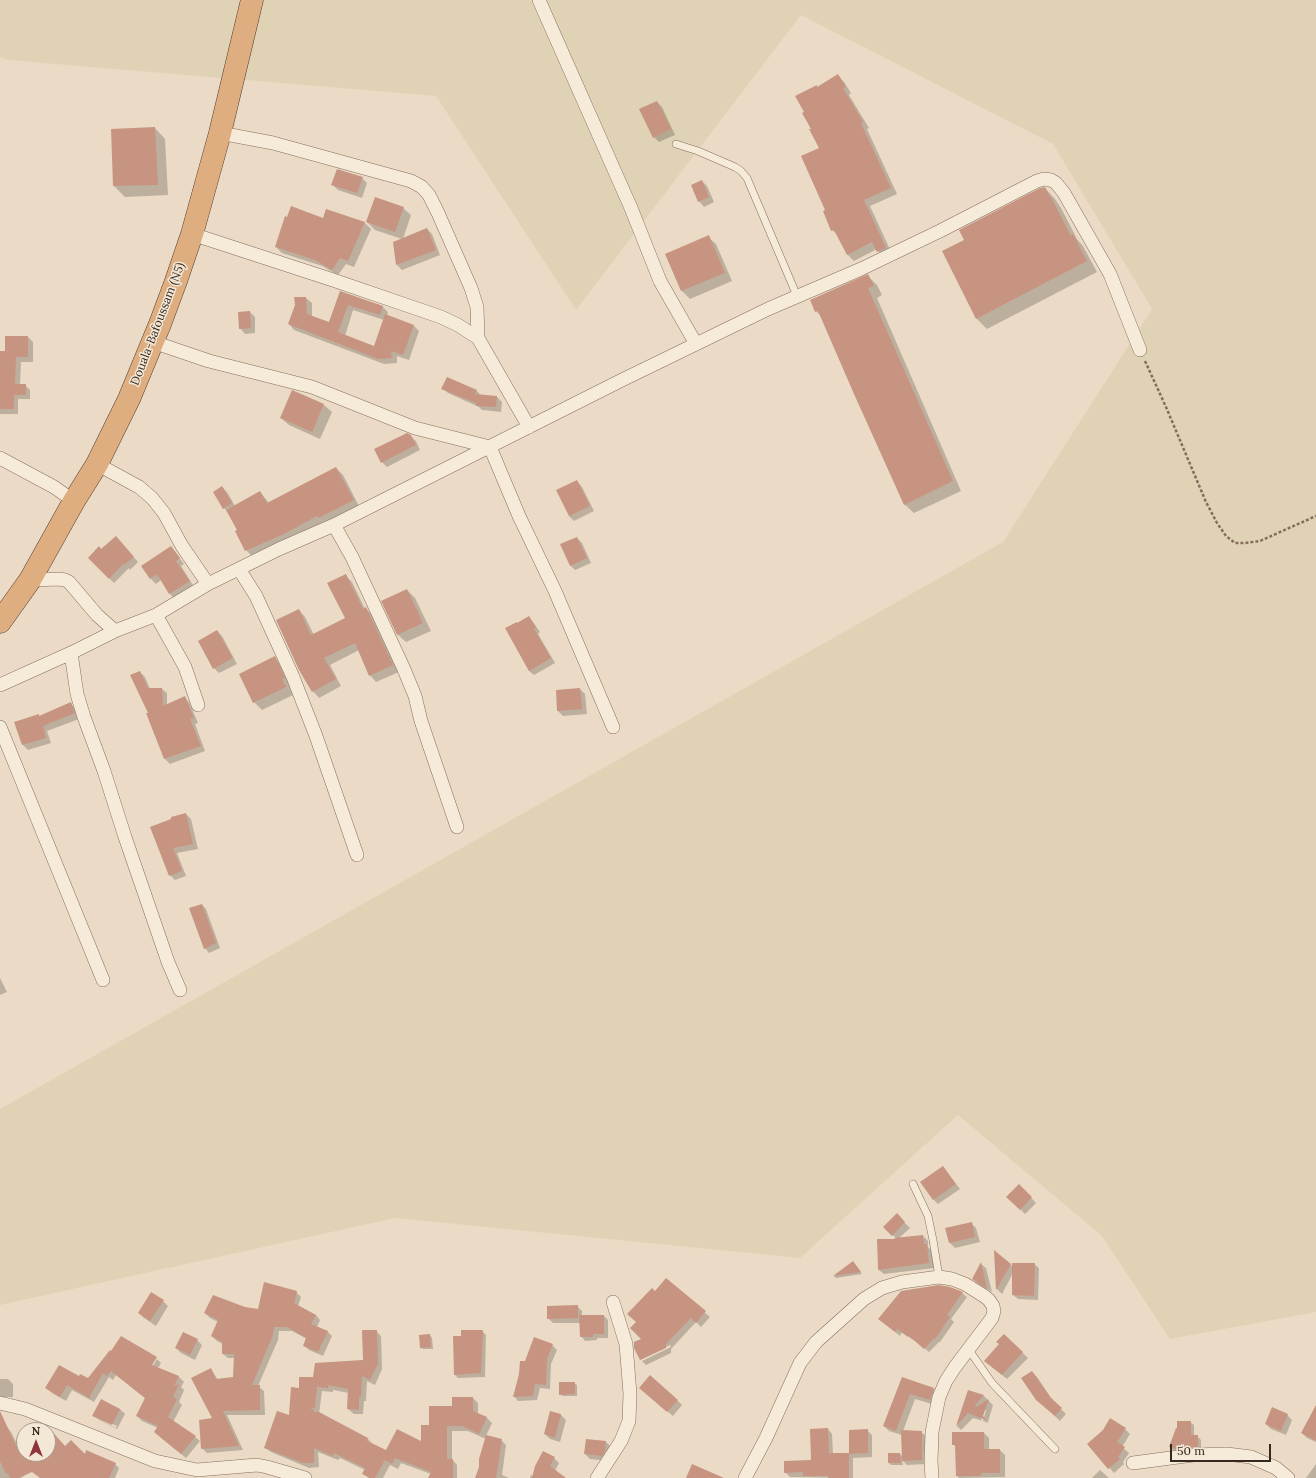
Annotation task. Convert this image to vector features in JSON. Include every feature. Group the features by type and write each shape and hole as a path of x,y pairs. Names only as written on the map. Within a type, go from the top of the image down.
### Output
{"highway":[{"name":"Douala-Bafoussam (N5)","path":"0,622 30,580 74,501 97,464 153,342 192,234 220,133 252,0"}],"street":[{"path":"539,0 631,208 660,281 696,344"},
{"path":"220,133 280,145 411,181 422,187 429,195 438,213 471,288 478,307 478,338"},
{"path":"0,685 71,653 115,631 156,615 208,584 279,549 334,525 696,344 798,296 861,269 940,231 1037,181 1044,179 1051,180 1056,183 1064,193 1110,274 1140,350"},
{"path":"192,234 333,280 441,317 458,325 478,338 510,392 528,427"},
{"path":"153,342 209,361 312,386 415,428 490,448"},
{"path":"490,448 519,516 555,591 612,727"},
{"path":"0,458 54,487 74,501"},
{"path":"97,464 139,487 152,498 164,513 182,546 208,584"},
{"path":"334,525 352,557 403,667 457,827"},
{"path":"239,569 256,596 293,678 316,736 357,855"},
{"path":"30,580 59,578 65,580 101,619 115,631"},
{"path":"156,615 185,667 198,705"},
{"path":"71,653 77,694 84,716 104,771 124,837 168,962 180,990"},
{"path":"0,727 104,980"},
{"path":"745,1478 766,1438 800,1363 816,1342 864,1299 882,1288 902,1282 940,1277 966,1284 989,1300 993,1306 992,1318 946,1381 936,1406 932,1432 932,1478"},
{"path":"597,1478 621,1441 629,1421 630,1394 627,1350 613,1302"},
{"path":"0,1403 25,1409 155,1462 194,1474 257,1465 305,1478"},
{"path":"1133,1463 1193,1455 1227,1454 1251,1458 1276,1468 1288,1478"}],"lane":[{"path":"676,144 698,151 735,167 747,178 798,296"},
{"path":"914,1184 928,1216 940,1277"},
{"path":"970,1350 992,1383 1055,1449"}],"path":[{"path":"1140,350 1206,502 1226,536 1235,543 1260,541 1316,516"}],"shaded area":[{"path":"0,0 1316,0 1316,1312 1170,1339 1102,1236 958,1115 800,1258 395,1218 0,1305 0,1109 1003,542 1152,309 1053,144 801,15 576,310 436,96 8,60 0,57"}],"building":[{"path":"838,74 846,87 843,88 863,122 861,123 891,188 864,200 886,248 877,252 872,242 847,255 834,230 831,231 823,211 825,210 801,156 819,148 802,113 804,112 795,96 817,85 817,87"},
{"path":"657,101 671,129 653,138 639,109"},
{"path":"155,127 158,185 113,186 111,129"},
{"path":"337,169 363,177 357,193 331,185"},
{"path":"702,180 709,197 698,202 691,185"},
{"path":"1045,187 1071,236 1073,234 1087,261 976,319 942,251 964,240 959,230 1040,188"},
{"path":"375,197 404,207 395,232 366,222"},
{"path":"291,206 323,218 326,209 365,222 348,261 340,258 332,270 315,260 275,247 285,216 287,217"},
{"path":"427,228 436,250 396,265 393,242"},
{"path":"709,235 725,273 681,291 665,254"},
{"path":"868,274 874,286 868,288 953,481 904,505 818,311 815,312 810,300"},
{"path":"340,291 383,306 380,315 348,305 338,332 374,346 385,314 414,325 403,355 391,351 392,358 378,359 288,324 295,305 294,297 306,297 307,314 329,322"},
{"path":"250,311 251,328 239,329 238,312"},
{"path":"5,336 28,336 28,357 16,357 15,384 26,384 26,395 14,395 14,409 0,409 0,351 5,351"},
{"path":"447,377 477,390 475,394 497,396 496,407 476,406 476,403 441,389"},
{"path":"292,390 324,404 312,432 280,418"},
{"path":"407,433 411,435 416,445 381,463 374,449"},
{"path":"336,467 354,500 245,551 235,531 237,530 226,510 260,491 267,503"},
{"path":"577,480 590,506 569,516 556,490"},
{"path":"222,486 232,503 223,509 213,492"},
{"path":"116,536 134,557 124,565 123,564 109,579 88,558 99,546 101,549"},
{"path":"577,537 587,558 570,566 560,544"},
{"path":"171,546 180,558 176,561 190,581 169,594 157,574 150,579 141,566"},
{"path":"346,574 363,609 366,607 393,665 369,676 355,643 324,658 336,679 312,692 299,670 276,620 299,609 311,635 345,618 327,583"},
{"path":"407,589 423,623 397,635 381,601"},
{"path":"529,616 536,627 534,629 551,658 529,671 505,628"},
{"path":"217,630 233,658 213,669 198,641"},
{"path":"275,656 285,678 282,679 286,687 253,703 239,674"},
{"path":"140,671 148,688 162,688 163,706 185,696 194,718 190,719 201,746 164,759 146,713 148,713 130,675"},
{"path":"580,688 582,709 557,711 556,690"},
{"path":"71,702 75,713 43,726 46,738 22,745 14,722 39,714 39,716"},
{"path":"186,813 193,844 173,848 182,871 169,876 150,827 171,819 171,817"},
{"path":"202,904 216,943 204,949 189,908"},
{"path":"943,1166 956,1184 933,1200 920,1182"},
{"path":"1019,1184 1032,1197 1020,1210 1006,1197"},
{"path":"897,1213 905,1222 892,1236 883,1227"},
{"path":"972,1222 975,1237 949,1243 945,1228"},
{"path":"923,1235 924,1244 927,1244 929,1263 878,1270 877,1239 895,1239 894,1238"},
{"path":"994,1250 1011,1264 996,1290"},
{"path":"853,1261 861,1272 833,1276"},
{"path":"981,1262 987,1289 972,1279"},
{"path":"1012,1263 1035,1263 1034,1296 1012,1295"},
{"path":"666,1278 706,1311 696,1323 691,1318 666,1344 666,1348 640,1360 634,1348 634,1342 641,1339 630,1328 636,1322 627,1314 652,1288 655,1291"},
{"path":"264,1282 297,1291 294,1303 316,1315 311,1324 328,1331 318,1352 303,1346 306,1338 287,1327 274,1327 273,1335 252,1385 260,1385 260,1410 223,1411 239,1446 201,1449 199,1420 212,1418 191,1378 211,1368 216,1379 233,1377 234,1354 222,1354 222,1342 211,1336 218,1320 204,1313 213,1295 245,1307 258,1309"},
{"path":"939,1285 963,1292 947,1315 950,1317 935,1339 934,1338 924,1349 909,1336 908,1337 897,1329 895,1332 878,1319 901,1291"},
{"path":"151,1292 164,1300 150,1321 138,1313"},
{"path":"578,1305 578,1318 547,1319 547,1306"},
{"path":"579,1315 604,1315 604,1334 593,1334 593,1337 580,1337"},
{"path":"362,1330 377,1330 378,1364 370,1380 362,1376 359,1410 347,1409 348,1389 328,1385 328,1388 317,1387 315,1408 310,1408 314,1410 314,1412 319,1412 368,1438 367,1441 386,1450 397,1429 421,1441 421,1425 429,1425 429,1406 452,1406 452,1397 473,1397 473,1411 487,1417 479,1434 462,1426 447,1426 447,1459 453,1459 453,1478 428,1478 431,1472 395,1458 392,1464 385,1460 375,1478 370,1478 362,1474 365,1468 334,1453 333,1456 314,1448 314,1463 303,1463 264,1448 277,1411 289,1415 291,1387 299,1388 299,1377 313,1377 315,1363 363,1360"},
{"path":"461,1330 483,1330 481,1373 454,1375 453,1336 461,1336"},
{"path":"183,1332 198,1339 190,1355 175,1348"},
{"path":"430,1334 431,1347 420,1348 419,1335"},
{"path":"1004,1334 1023,1352 1002,1375 984,1361 999,1344 996,1342"},
{"path":"121,1336 157,1357 152,1365 179,1376 174,1386 179,1384 173,1397 177,1399 168,1417 196,1436 181,1454 154,1432 158,1426 136,1416 145,1398 111,1371 107,1376 103,1373 89,1398 67,1385 60,1397 45,1388 59,1365 79,1376 80,1374 88,1378 110,1350 111,1351"},
{"path":"534,1337 553,1344 547,1359 546,1385 535,1384 533,1396 513,1397 519,1374 520,1361 525,1361"},
{"path":"1032,1371 1050,1397 1062,1408 1055,1416 1036,1400 1021,1378"},
{"path":"650,1375 678,1400 667,1412 639,1388"},
{"path":"902,1377 934,1388 930,1400 910,1394 896,1431 883,1426"},
{"path":"559,1382 575,1382 575,1394 559,1395"},
{"path":"968,1390 984,1395 975,1405 976,1407 989,1399 983,1416 986,1420 968,1413 956,1426"},
{"path":"101,1399 120,1409 112,1425 92,1416"},
{"path":"1316,1405 1316,1441 1301,1433"},
{"path":"1272,1407 1288,1414 1281,1431 1265,1424"},
{"path":"0,1411 16,1446 16,1462 56,1462 56,1436 65,1446 71,1440 85,1454 86,1450 116,1463 109,1478 40,1478 32,1472 18,1478 10,1478 8,1473 6,1474 0,1461"},
{"path":"550,1411 561,1414 555,1438 544,1434"},
{"path":"1110,1418 1126,1428 1117,1442 1125,1447 1118,1457 1120,1459 1108,1469 1087,1444 1103,1430"},
{"path":"1177,1421 1191,1421 1191,1435 1198,1435 1198,1447 1175,1449 1169,1447 1177,1428"},
{"path":"828,1428 829,1453 849,1453 849,1430 868,1429 868,1453 849,1454 849,1478 803,1476 803,1472 784,1473 784,1461 811,1460 810,1429"},
{"path":"901,1430 922,1431 922,1460 902,1461"},
{"path":"952,1432 984,1432 984,1449 1000,1449 1000,1473 981,1473 981,1476 956,1476 955,1445 952,1445"},
{"path":"486,1435 502,1439 496,1478 475,1478 479,1467 479,1459"},
{"path":"586,1439 606,1441 605,1451 602,1456 584,1454"},
{"path":"543,1451 555,1457 550,1466 566,1478 532,1478 535,1466"},
{"path":"888,1453 900,1453 901,1463 888,1463"},
{"path":"692,1464 724,1478 686,1478"}]}
